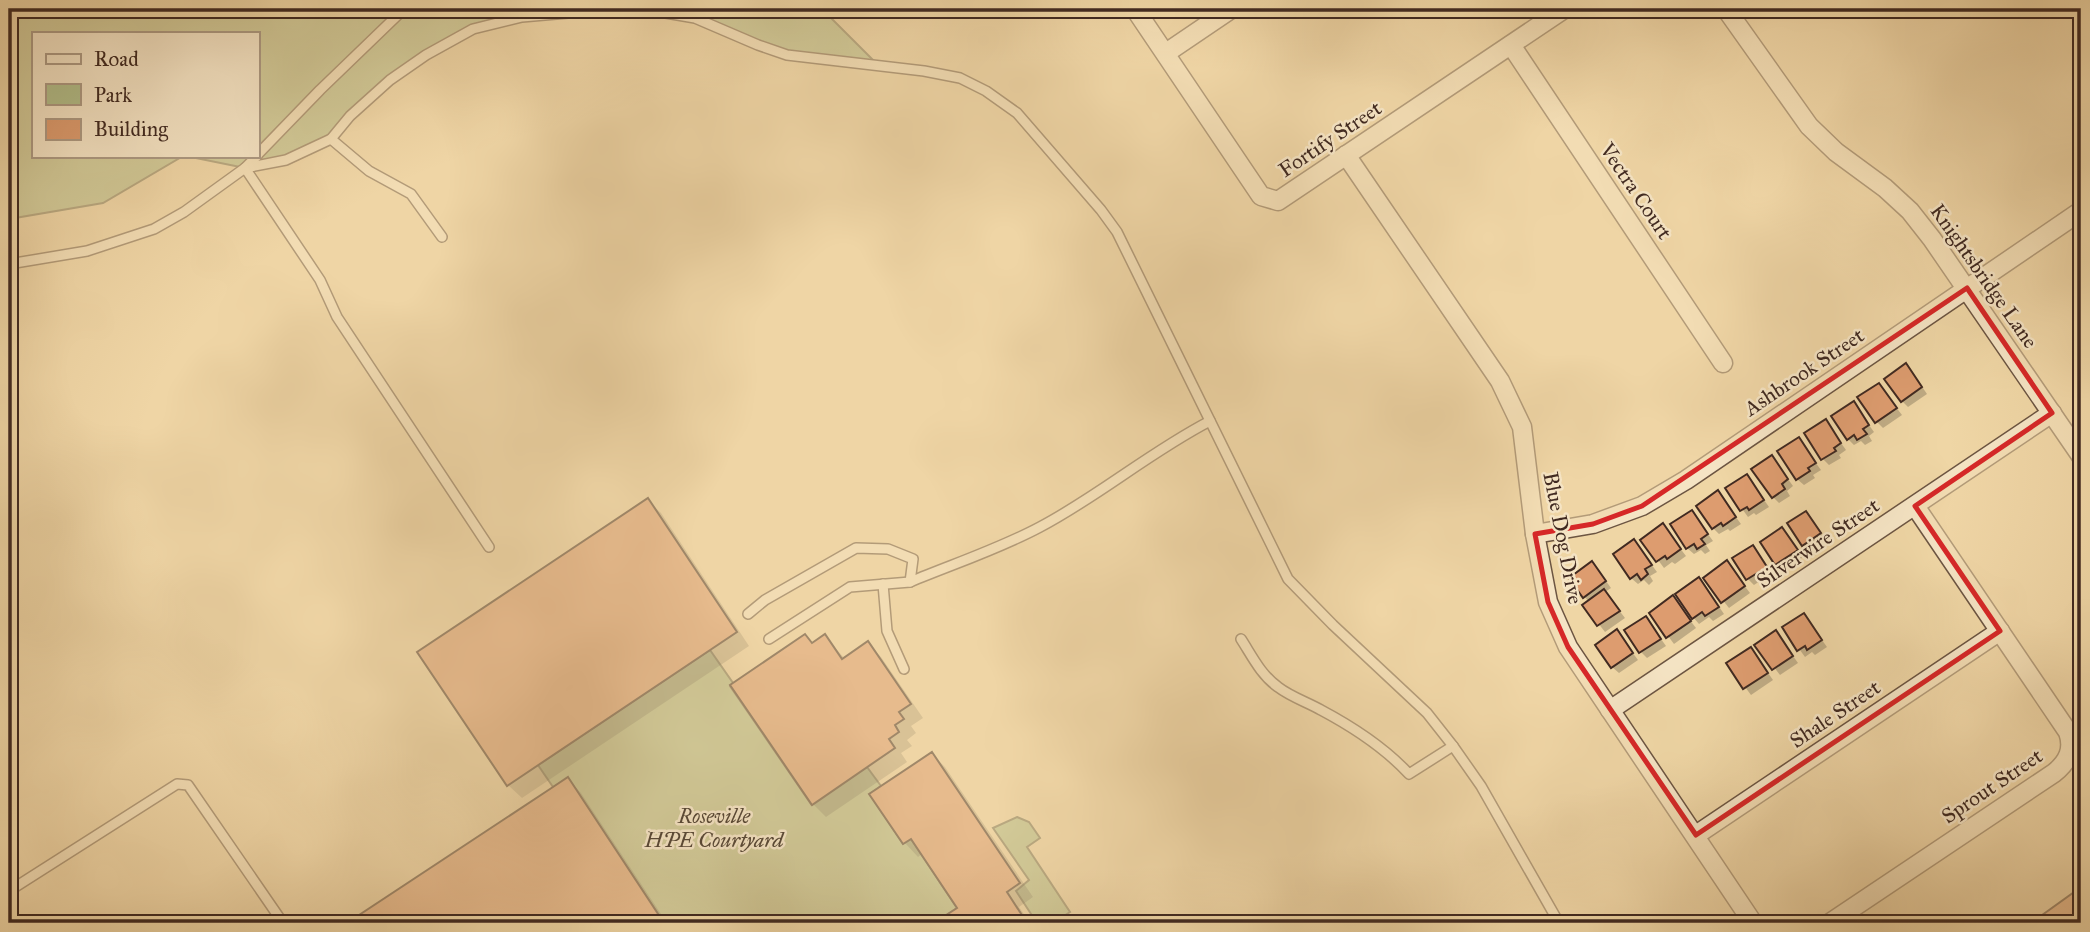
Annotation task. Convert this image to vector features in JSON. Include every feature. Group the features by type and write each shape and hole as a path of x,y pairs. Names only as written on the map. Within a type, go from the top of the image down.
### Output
{"street":[{"path":"1135,9 1166,53 1231,9"},
{"name":"Fortify Street","path":"1166,53 1261,196 1278,201 1564,9"},
{"name":"Knightsbridge Lane","path":"1726,9 1809,126 1836,152 1885,188 1910,211 1967,288 2081,457"},
{"name":"Vectra Court","path":"1511,45 1723,363"},
{"name":"Blue Dog Drive","path":"1346,155 1500,381 1521,427 1535,534 1548,602 1569,647 1753,923"},
{"name":"Ashbrook Street","path":"1535,534 1593,524 1642,506 1686,480 2081,211"},
{"name":"Silverwire Street","path":"1610,710 2052,413"},
{"name":"Sprout Street","path":"1830,923 2064,763 2071,747 2068,732 1914,506"},
{"name":"Shale Street","path":"1696,835 2000,631"}],"lane":[{"path":"259,153 404,9"},
{"path":"245,168 286,160 331,139 350,116 390,80 426,55 472,29 522,17 614,9 654,11 695,18 787,55 924,71 960,78 986,91 1017,113 1101,209 1117,232 1288,579 1332,625 1427,713 1453,746 1481,786 1559,923"},
{"path":"331,139 369,171 411,194 442,237"},
{"path":"9,264 87,251 154,229 205,198 254,158"},
{"path":"245,168 320,280 337,317 489,547"},
{"path":"769,639 850,587 910,582 1040,527 1183,435 1210,421"},
{"path":"748,614 765,600 856,548 888,548 913,559 910,582"},
{"path":"883,584 887,631 904,669"},
{"path":"1241,639 1261,671 1278,687 1321,710 1393,757 1409,775 1453,746"},
{"path":"9,891 177,784 188,785 283,923"}],"highlighted area":[{"path":"1967,288 2052,413 1915,506 2000,631 1696,835 1568,647 1548,602 1535,534 1593,524 1642,506"}],"green space":[{"path":"9,9 822,9 878,65 787,55 728,32 654,11 564,13 472,29 390,80 331,139 286,160 245,168 196,158 259,158 259,32 32,32 32,158 180,158 103,203 9,219"},
{"name":"Roseville HPE Courtyard","path":"710,650 733,683 730,686 811,804 867,767 881,786 870,794 903,844 911,839 957,908 934,923 664,923 568,778 553,787 538,765"},
{"path":"1017,817 1029,822 1040,838 1027,847 1070,912 1053,923 1037,923 1016,891 1029,880 993,828"}],"building":[{"path":"1906,363 1922,387 1901,402 1884,379"},
{"path":"1879,383 1897,408 1875,423 1857,397"},
{"path":"1854,401 1869,425 1863,429 1867,434 1857,440 1854,435 1847,440 1831,416"},
{"path":"1826,419 1841,443 1834,448 1836,451 1821,460 1804,433"},
{"path":"1799,437 1816,463 1808,468 1810,471 1796,480 1777,451"},
{"path":"1772,455 1788,479 1782,484 1785,489 1772,498 1751,469"},
{"path":"1747,474 1764,500 1749,510 1747,507 1740,511 1725,488"},
{"path":"1718,490 1736,517 1723,526 1721,523 1712,529 1696,506"},
{"path":"648,498 737,632 507,786 417,652"},
{"path":"1692,510 1708,534 1701,539 1705,544 1697,549 1694,544 1686,549 1670,524"},
{"path":"1806,511 1821,533 1802,546 1787,523"},
{"path":"1663,523 1681,549 1667,559 1665,556 1656,562 1640,540"},
{"path":"1782,527 1798,550 1775,565 1760,542"},
{"path":"1634,539 1652,565 1645,569 1648,574 1641,580 1637,574 1630,579 1613,554"},
{"path":"1753,545 1769,570 1761,575 1759,572 1746,580 1732,558"},
{"path":"1727,560 1745,586 1721,603 1703,578"},
{"path":"1592,561 1606,581 1583,598 1569,578"},
{"path":"1699,577 1719,607 1705,616 1702,612 1692,619 1675,594"},
{"path":"1604,589 1620,611 1597,626 1582,605"},
{"path":"1673,595 1691,621 1666,638 1649,613"},
{"path":"1804,613 1822,640 1807,650 1805,646 1797,651 1782,627"},
{"path":"1646,616 1661,639 1639,653 1624,630"},
{"path":"1617,629 1633,653 1611,668 1595,645"},
{"path":"1776,630 1793,656 1772,670 1754,645"},
{"path":"805,634 812,643 825,634 842,659 868,641 911,704 899,712 904,719 895,725 899,732 889,739 895,748 812,805 730,685"},
{"path":"1751,647 1768,673 1743,689 1726,663"},
{"path":"932,752 1020,883 1007,892 1027,923 934,923 957,908 911,839 903,844 869,794"},
{"path":"568,777 664,923 347,923 553,787"},
{"path":"2077,890 2081,897 2081,923 2041,923 2038,918"}]}
